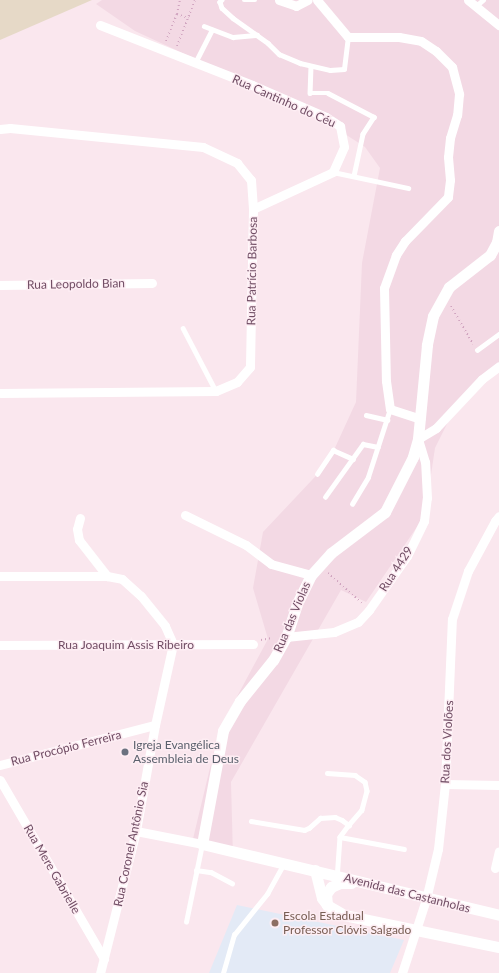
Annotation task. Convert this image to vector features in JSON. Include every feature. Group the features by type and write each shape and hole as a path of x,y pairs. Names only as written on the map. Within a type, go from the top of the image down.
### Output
{"street":[{"path":"280,0 296,6 308,0"},
{"path":"317,0 348,37 399,38 421,41 436,51 452,67 459,94 457,115 450,138 448,156 450,180 448,197 406,241 396,255 384,288 386,381 390,409 420,419"},
{"path":"468,0 479,3 499,25"},
{"name":"Rua Cantinho do Céu","path":"100,25 326,117 340,126 344,147 333,172"},
{"name":"Rua Patrício Barbosa","path":"0,129 10,128 203,147 237,163 251,180 253,209 250,367 237,382 216,391 0,393"},
{"path":"253,209 333,172"},
{"name":"Rua das Violas","path":"202,844 223,732 240,701 273,660 286,637 297,604 311,575 331,553 385,512 413,457 418,439 427,345 433,316 449,287 490,255 498,242 499,231"},
{"name":"Rua Leopoldo Bian","path":"0,285 152,283"},
{"path":"418,439 436,428 482,379 499,366"},
{"name":"Rua 4429","path":"286,637 334,632 358,622 369,610 407,556 424,522 427,498 425,462 418,439"},
{"path":"184,515 246,545 271,564 311,575"},
{"path":"80,518 76,529 79,540 107,576"},
{"name":"Rua dos Violões","path":"402,973 417,931 438,849 445,784 452,620 468,571 498,520"},
{"path":"0,576 107,576 122,580 141,596 165,626 173,644"},
{"name":"Rua Coronel Antônio Sia","path":"100,973 136,831 155,725 173,644"},
{"name":"Rua Joaquim Assis Ribeiro","path":"0,645 252,644"},
{"name":"Rua Procópio Ferreira","path":"0,765 155,725"},
{"name":"Rua Mere Gabrielle","path":"0,780 104,959"},
{"path":"445,784 499,785"},
{"name":"Avenida das Castanholas","path":"136,831 202,844 315,870 426,899 499,915"},
{"path":"495,868 499,851"},
{"path":"315,870 318,887 327,905 344,915 417,931 499,946"},
{"path":"327,905 326,894 334,884 364,883"}],"lane":[{"path":"244,0 255,0"},
{"path":"220,1 222,8 233,18 257,35 279,54 311,66 330,70 344,69 348,37"},
{"path":"204,26 233,37 257,35"},
{"path":"195,63 212,30"},
{"path":"311,66 310,93 328,93 374,116 363,134 354,176"},
{"path":"333,172 408,188"},
{"path":"183,328 216,391"},
{"path":"477,350 499,334"},
{"path":"352,504 368,477 390,409"},
{"path":"366,415 387,420"},
{"path":"326,497 362,444 378,447"},
{"path":"317,474 333,450 352,459"},
{"path":"327,773 355,775 365,782 367,790 362,810 340,837 337,876"},
{"path":"251,821 304,830 309,828 320,818 328,816 335,817 350,825"},
{"path":"340,837 404,849"},
{"path":"186,922 202,844"},
{"path":"223,973 234,935 267,894 284,863"},
{"path":"196,870 211,872 232,883"}],"path":[{"path":"163,50 177,14 180,0"},
{"path":"174,54 195,0"},
{"path":"177,14 188,18"},
{"path":"445,294 477,350"},
{"path":"319,566 369,610"},
{"path":"252,644 262,640 286,637"}],"shaded area":[{"path":"0,0 92,0 0,40"},
{"path":"102,0 499,0 499,370 452,414 435,448 425,515 366,602 341,590 231,782 233,857 192,843 219,730 268,639 253,588 263,532 328,463 356,402 362,263 380,168 365,147 314,114 135,31 96,4"},
{"name":"Escola Estadual Professor Clóvis Salgado","path":"237,905 404,940 390,973 209,973"}],"place":[{"name":"Igreja Evangélica Assembleia de Deus","path":"125,752"},
{"name":"Escola Estadual Professor Clóvis Salgado","path":"275,923"}]}
